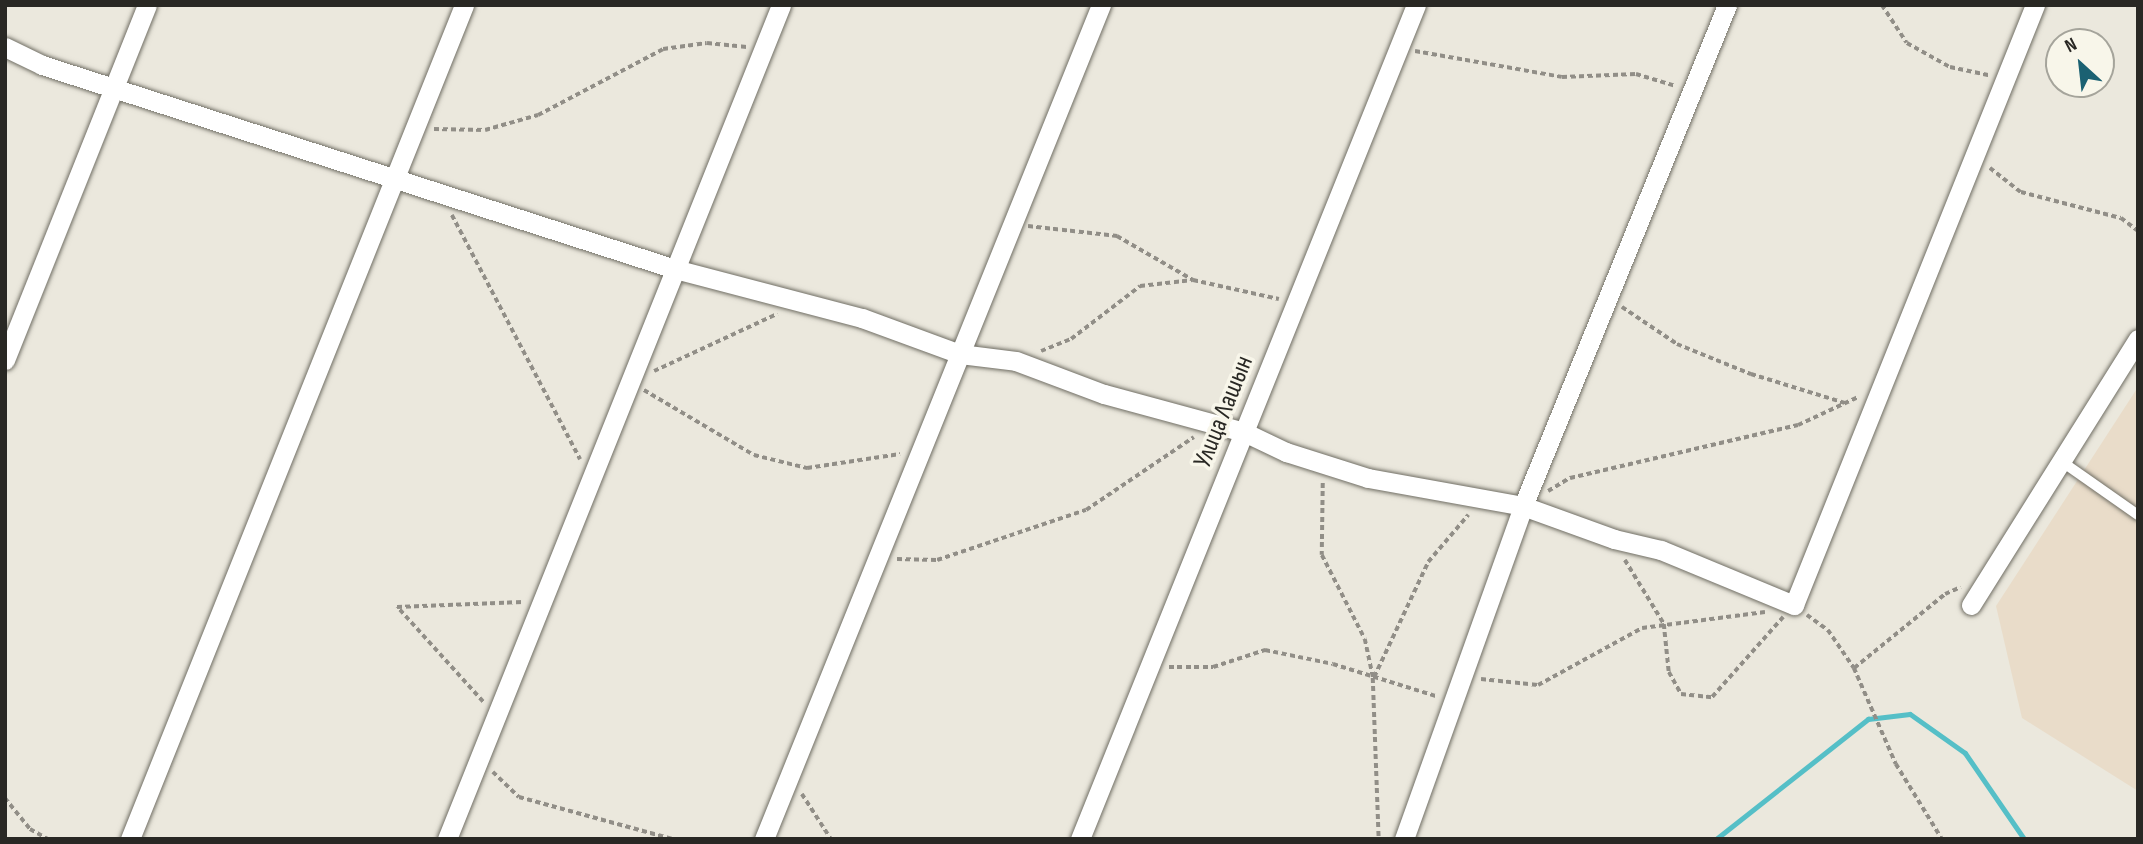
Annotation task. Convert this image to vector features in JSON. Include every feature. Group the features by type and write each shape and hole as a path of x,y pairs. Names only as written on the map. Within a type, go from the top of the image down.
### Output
{"street":[{"path":"5,360 147,5"},
{"path":"130,839 464,5"},
{"path":"447,839 780,5"},
{"path":"764,839 1101,5"},
{"name":"Улица Лашын","path":"1080,839 1416,5"},
{"path":"1404,839 1523,506 1727,5"},
{"path":"5,47 42,65 115,85 394,179 675,269 862,318 960,354 1016,361 1210,426 1244,432 1323,464 1481,500 1523,506 1614,539 1661,550 1794,605 2035,5"},
{"path":"1971,605 2138,339"}],"lane":[{"path":"2061,461 2138,514"}],"path":[{"path":"1882,5 1908,43 1950,67 2005,78"},
{"path":"415,128 485,130 538,115 663,49 707,43 763,49"},
{"path":"1399,48 1562,77 1636,74 1692,91"},
{"path":"1974,156 2021,192 2121,218 2138,231"},
{"path":"440,193 591,479"},
{"path":"1013,223 1117,236 1193,280 1296,303"},
{"path":"1016,361 1071,340 1140,286 1193,280"},
{"path":"1609,298 1677,344 1751,374 1846,403"},
{"path":"630,382 801,303"},
{"path":"630,382 754,455 807,467 920,452"},
{"path":"1523,506 1570,478 1798,425 1881,386"},
{"path":"877,558 937,561 1086,510 1210,426"},
{"path":"1323,464 1322,555 1365,639 1373,678 1379,839"},
{"path":"1373,678 1428,562 1481,500"},
{"path":"1614,539 1664,624 1669,672 1681,694 1712,697 1794,605"},
{"path":"1854,668 1945,594 1992,573"},
{"path":"496,717 397,607 542,601"},
{"path":"1463,677 1538,685 1642,628 1755,615 1794,605"},
{"path":"1794,605 1828,630 1854,668 1896,764 1942,839"},
{"path":"1149,667 1213,667 1265,650 1333,664 1454,702"},
{"path":"479,759 519,797 673,839"},
{"path":"790,775 831,839"},
{"path":"5,798 30,829 48,839"}],"shaded area":[{"path":"2138,387 2138,791 2022,718 1996,606"}],"waterway":[{"path":"1716,839 1868,719 1910,714 1965,753 2024,839"}]}
